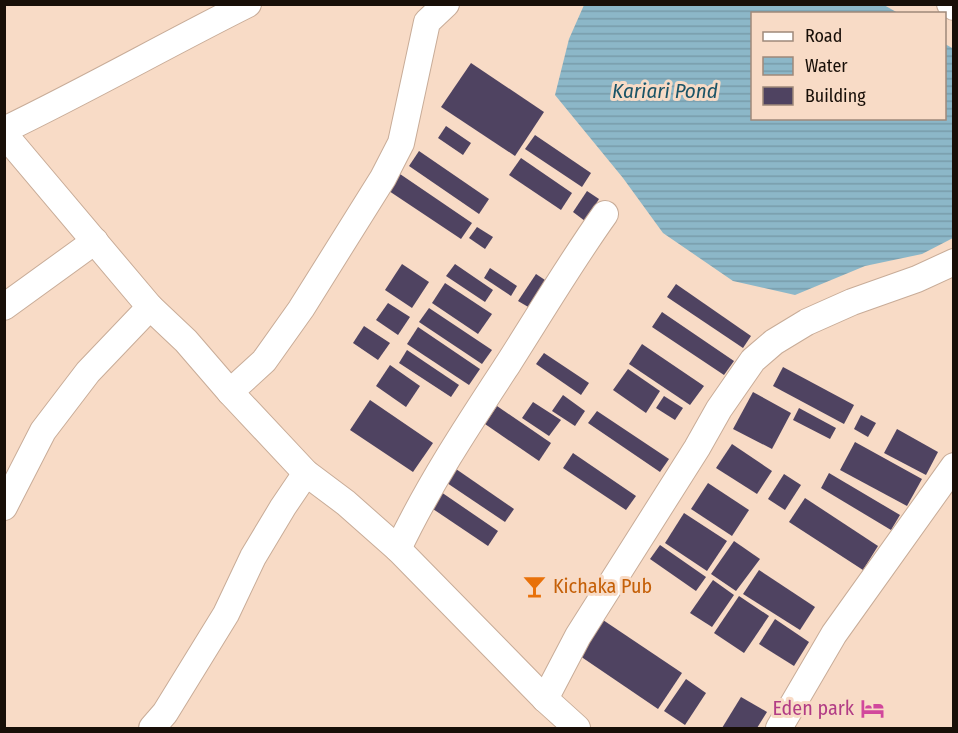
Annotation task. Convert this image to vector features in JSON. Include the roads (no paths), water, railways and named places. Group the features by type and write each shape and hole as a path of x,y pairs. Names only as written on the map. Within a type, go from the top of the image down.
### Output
{"street":[{"path":"248,4 183,36 7,139 150,307 186,341 306,473 346,503 398,549 577,729"},
{"path":"230,392 264,361 301,309 383,178 401,143 422,13 446,4"},
{"path":"398,549 421,500 466,427 578,250 605,214"},
{"path":"4,307 94,241"},
{"path":"545,699 578,636 753,360 774,342 807,322 954,262"},
{"path":"4,507 43,431 88,372 150,307"},
{"path":"779,729 834,634 954,466"},
{"path":"152,729 165,713 226,614 253,557 306,473"}],"water":[{"name":"Kariari Pond","path":"584,5 884,5 896,12 751,12 751,120 946,120 946,45 954,49 953,238 922,254 865,266 795,295 733,281 663,233 623,178 555,95 569,39"}],"place":[{"name":"Kichaka Pub","path":"535,586"},
{"name":"Eden park","path":"872,708"}]}
